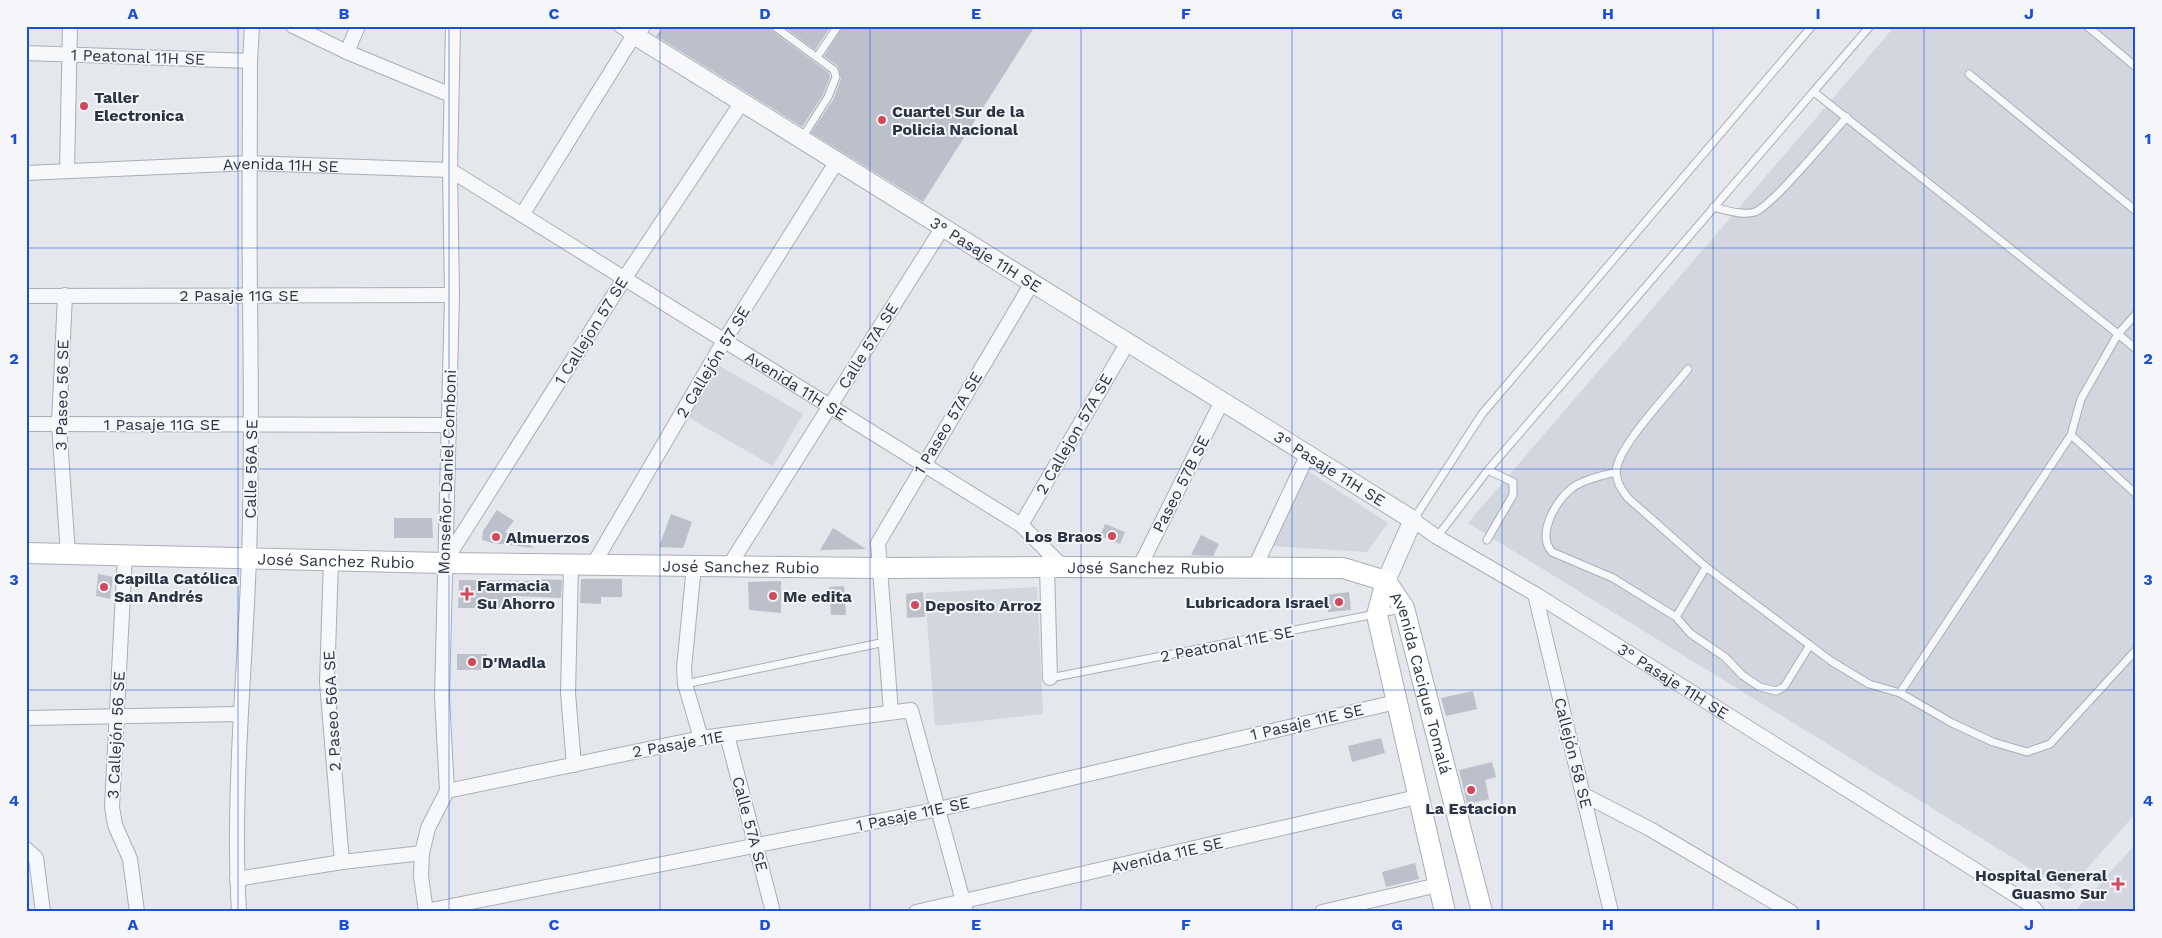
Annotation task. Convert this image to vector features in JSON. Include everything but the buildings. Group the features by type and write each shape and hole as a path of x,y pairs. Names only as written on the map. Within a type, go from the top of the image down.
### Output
{"main road":[{"name":"José Sanchez Rubio","path":"26,552 444,564 880,568 1343,568 1386,582"},
{"name":"Avenida Cacique Tomalá","path":"1386,582 1404,608 1482,912"},
{"name":"Avenida Cacique Tomalá","path":"1386,582 1377,615 1417,797 1445,912"}],"street":[{"path":"67,171 71,55 70,26"},
{"name":"Calle 56A SE","path":"239,912 237,880 239,714 249,559 252,424 250,61 252,26"},
{"path":"293,26 347,52 451,95"},
{"path":"347,52 358,26"},
{"name":"Monseñor Daniel Comboni","path":"447,791 442,697 452,295 450,170 453,26"},
{"path":"522,215 632,29"},
{"name":"3° Pasaje 11H SE","path":"632,29 742,102 1308,454 1437,537 1535,594 2031,905 2037,912"},
{"name":"1 Peatonal 11H SE","path":"26,53 250,61"},
{"name":"1 Callejon 57 SE","path":"444,564 624,279 742,102"},
{"name":"2 Callejón 57 SE","path":"593,565 724,341 837,161"},
{"name":"Avenida 11H SE","path":"26,173 250,163 450,170 1021,525 1055,567"},
{"name":"Calle 57A SE","path":"729,566 943,227"},
{"name":"1 Paseo 57A SE","path":"891,712 878,543 923,464 1032,283"},
{"name":"3 Paseo 56 SE","path":"65,295 59,424 68,554"},
{"name":"2 Pasaje 11G SE","path":"26,296 452,295"},
{"name":"2 Callejon 57A SE","path":"1021,525 1128,342"},
{"name":"Paseo 57B SE","path":"1139,568 1222,401"},
{"name":"1 Pasaje 11G SE","path":"26,424 448,425"},
{"path":"1254,569 1308,454"},
{"path":"1386,582 1413,520"},
{"name":"3 Callejón 56 SE","path":"125,555 112,807 115,825 130,859 137,912"},
{"name":"2 Paseo 56A SE","path":"331,561 327,682 342,862"},
{"path":"571,565 568,693 574,765"},
{"path":"694,566 684,668 685,684 701,738"},
{"path":"1050,678 1055,567"},
{"name":"Callejón 58 SE","path":"1535,594 1611,912"},
{"name":"1 Pasaje 11E SE","path":"426,912 939,809 1396,702"},
{"name":"2 Pasaje 11E","path":"447,791 701,738 911,710 939,809"},
{"path":"26,718 239,714"},
{"name":"Calle 57A SE","path":"727,735 773,912"},
{"path":"426,912 421,876 422,853 428,828 447,791"},
{"path":"1584,795 1650,829 1791,912"},
{"name":"Avenida 11E SE","path":"916,912 965,907 1417,797"},
{"path":"939,809 965,907"},
{"path":"237,880 342,862 422,853"},
{"path":"31,854 43,912"},
{"path":"1322,912 1438,885"}],"lane":[{"path":"774,26 834,70 836,77 828,97 802,139"},
{"path":"817,57 838,26"},
{"path":"1413,520 1482,414 1812,26"},
{"path":"1437,537 1488,470 1870,26"},
{"path":"2088,26 2136,67"},
{"path":"1969,74 2136,211"},
{"path":"1814,92 2136,349"},
{"path":"1713,207 1746,214 1757,211 1783,188 1846,117"},
{"path":"1900,693 2070,435 2081,399 2118,334 2136,314"},
{"path":"1688,369 1629,443 1618,463 1616,472 1618,486 1628,498 1706,567 1831,661 1869,684 1900,693 1952,723 1993,742 2027,752 2050,744 2136,650"},
{"path":"2070,435 2136,494"},
{"path":"1487,540 1513,495 1514,488 1513,482 1488,470"},
{"path":"1616,472 1589,480 1572,488 1555,511 1545,531 1546,546 1552,552 1613,578 1676,617 1692,634 1725,657 1742,675 1760,687 1776,691 1784,687 1810,645"},
{"path":"1676,617 1706,567"},
{"name":"2 Peatonal 11E SE","path":"1050,678 1377,615 1404,608"},
{"path":"685,684 885,642"}],"shaded area":[{"path":"1895,26 2136,26 2136,813 2067,891 1468,523"},
{"path":"718,365 803,414 773,466 686,416"},
{"path":"1306,470 1388,523 1367,552 1269,546"},
{"path":"1037,587 1043,714 935,726 925,593"},
{"name":"Hospital General Guasmo Sur","path":"2136,843 2136,912 2074,912 2125,856"}],"place":[{"name":"Taller Electronica","path":"84,106"},
{"name":"Cuartel Sur de la Policia Nacional","path":"882,120"},
{"name":"Los Braos","path":"1112,536"},
{"name":"Almuerzos","path":"496,537"},
{"name":"Capilla Católica San Andrés","path":"104,587"},
{"name":"Farmacia Su Ahorro","path":"467,594"},
{"name":"Me edita","path":"773,596"},
{"name":"Lubricadora Israel","path":"1339,602"},
{"name":"Deposito Arroz","path":"915,605"},
{"name":"D'Madla","path":"472,662"},
{"name":"La Estacion","path":"1471,790"},
{"name":"Hospital General Guasmo Sur","path":"2118,884"}]}
